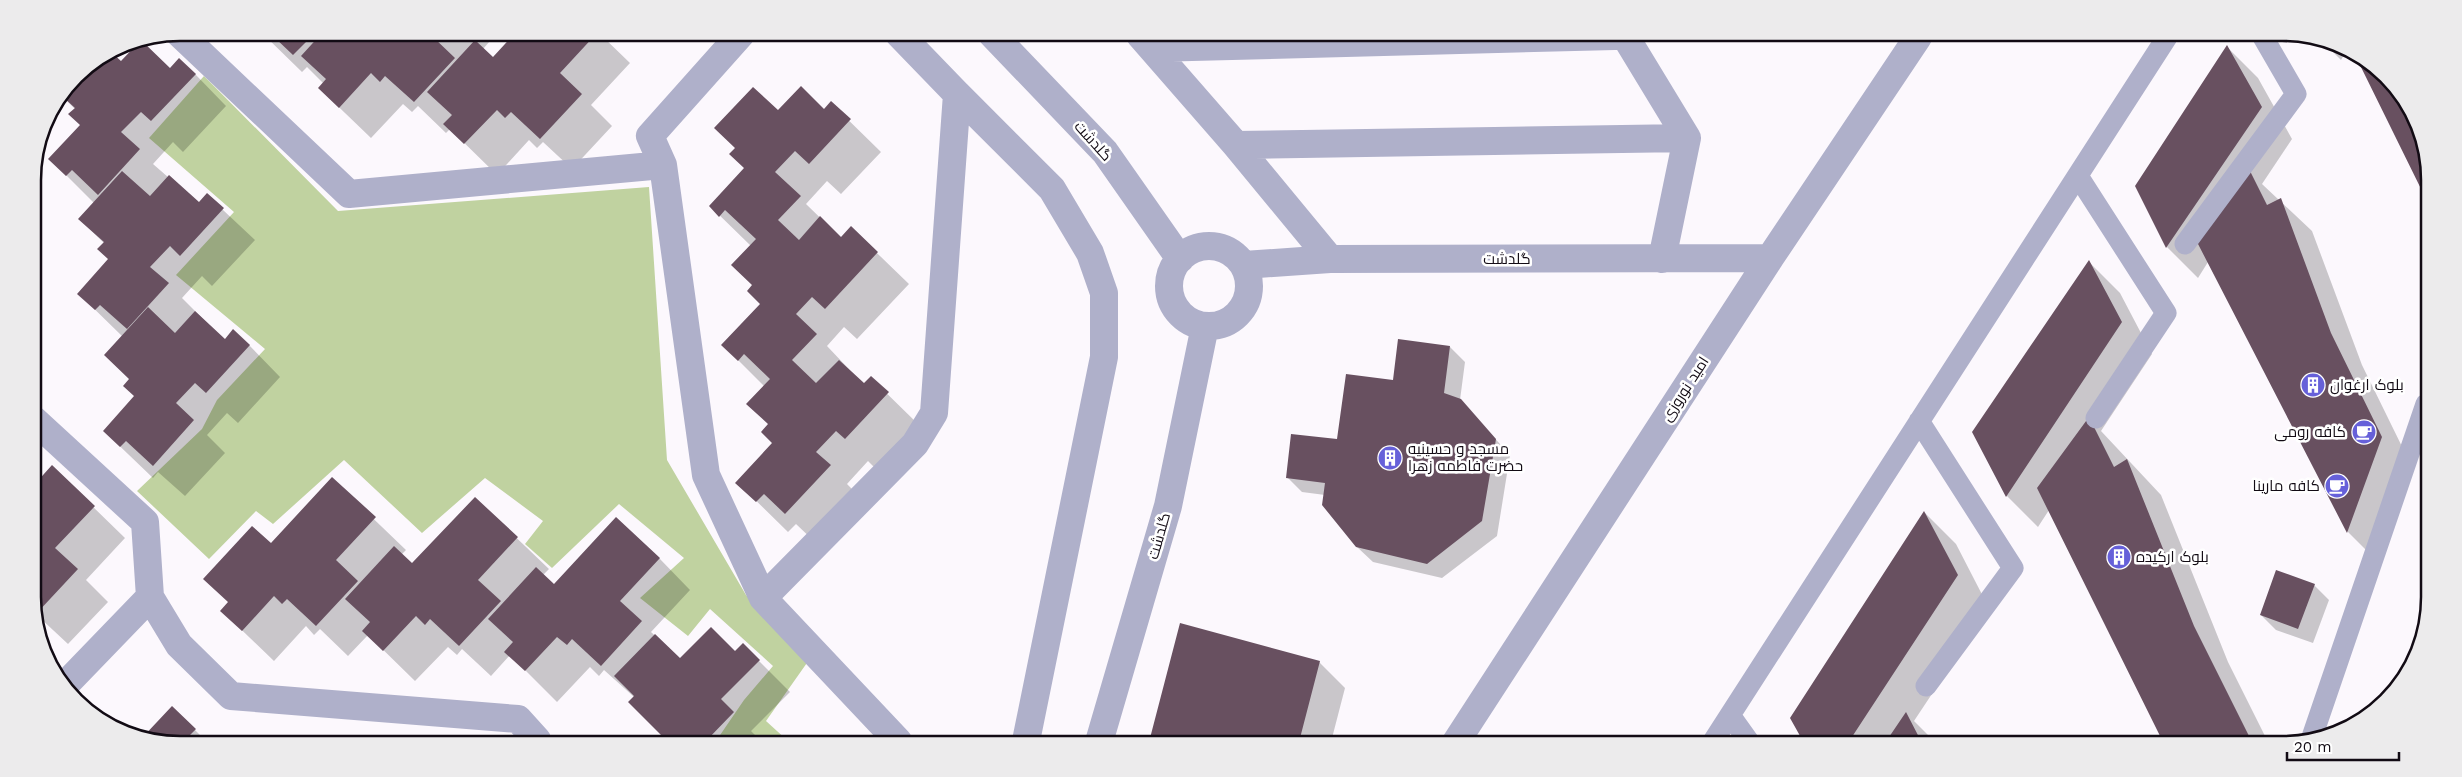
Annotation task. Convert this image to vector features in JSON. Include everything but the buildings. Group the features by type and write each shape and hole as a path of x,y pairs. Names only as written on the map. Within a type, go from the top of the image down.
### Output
{"street":[{"path":"188,41 349,194 663,165"},
{"path":"735,41 650,136 663,165 706,475 763,598 893,736"},
{"path":"906,41 1052,189 1090,253 1104,293 1104,357 1027,736"},
{"name":"گلدشت","path":"999,41 1105,152 1180,259"},
{"path":"1146,41 1330,259"},
{"path":"1628,41 1687,138 1662,259"},
{"name":"امید نوروزی","path":"1460,735 1770,258 1915,41"},
{"path":"763,598 915,444 934,413 957,94"},
{"path":"1236,146 1687,138"},
{"path":"1214,246 1236,256 1244,265 1249,284 1246,302 1239,313 1229,321 1205,326 1193,323 1182,316 1174,306 1170,294 1173,269 1180,259 1189,252 1201,247 1214,246"},
{"name":"گلدشت","path":"1244,265 1330,259 1770,258"},
{"name":"گلدشت","path":"1101,736 1168,506 1205,326"},
{"path":"41,427 145,522 150,596 179,645 231,696 518,719 533,736"},
{"path":"69,680 150,596"}],"lane":[{"path":"1717,735 2164,41"},
{"path":"2185,244 2296,94 2265,41"},
{"path":"2078,176 2166,313 2096,418"},
{"path":"2314,732 2421,419"},
{"path":"1919,422 2013,568 1926,686"},
{"path":"1730,715 1744,735"}],"green space":[{"path":"204,76 338,211 649,187 667,460 746,595 809,660 766,721 782,736 720,736 744,700 773,666 710,609 688,636 640,598 684,558 619,504 552,568 525,544 543,521 485,478 422,533 344,460 273,524 256,511 209,559 137,491 202,429 217,400 265,349 176,275 234,212 149,138"}],"place":[{"name":"بلوک ارغوان","path":"2313,385"},
{"name":"کافه رومی","path":"2364,432"},
{"name":"مسجد و حسینیه حضرت فاطمه زهرا","path":"1390,458"},
{"name":"کافه مارینا","path":"2337,486"},
{"name":"بلوک ارکیده","path":"2119,557"}]}
